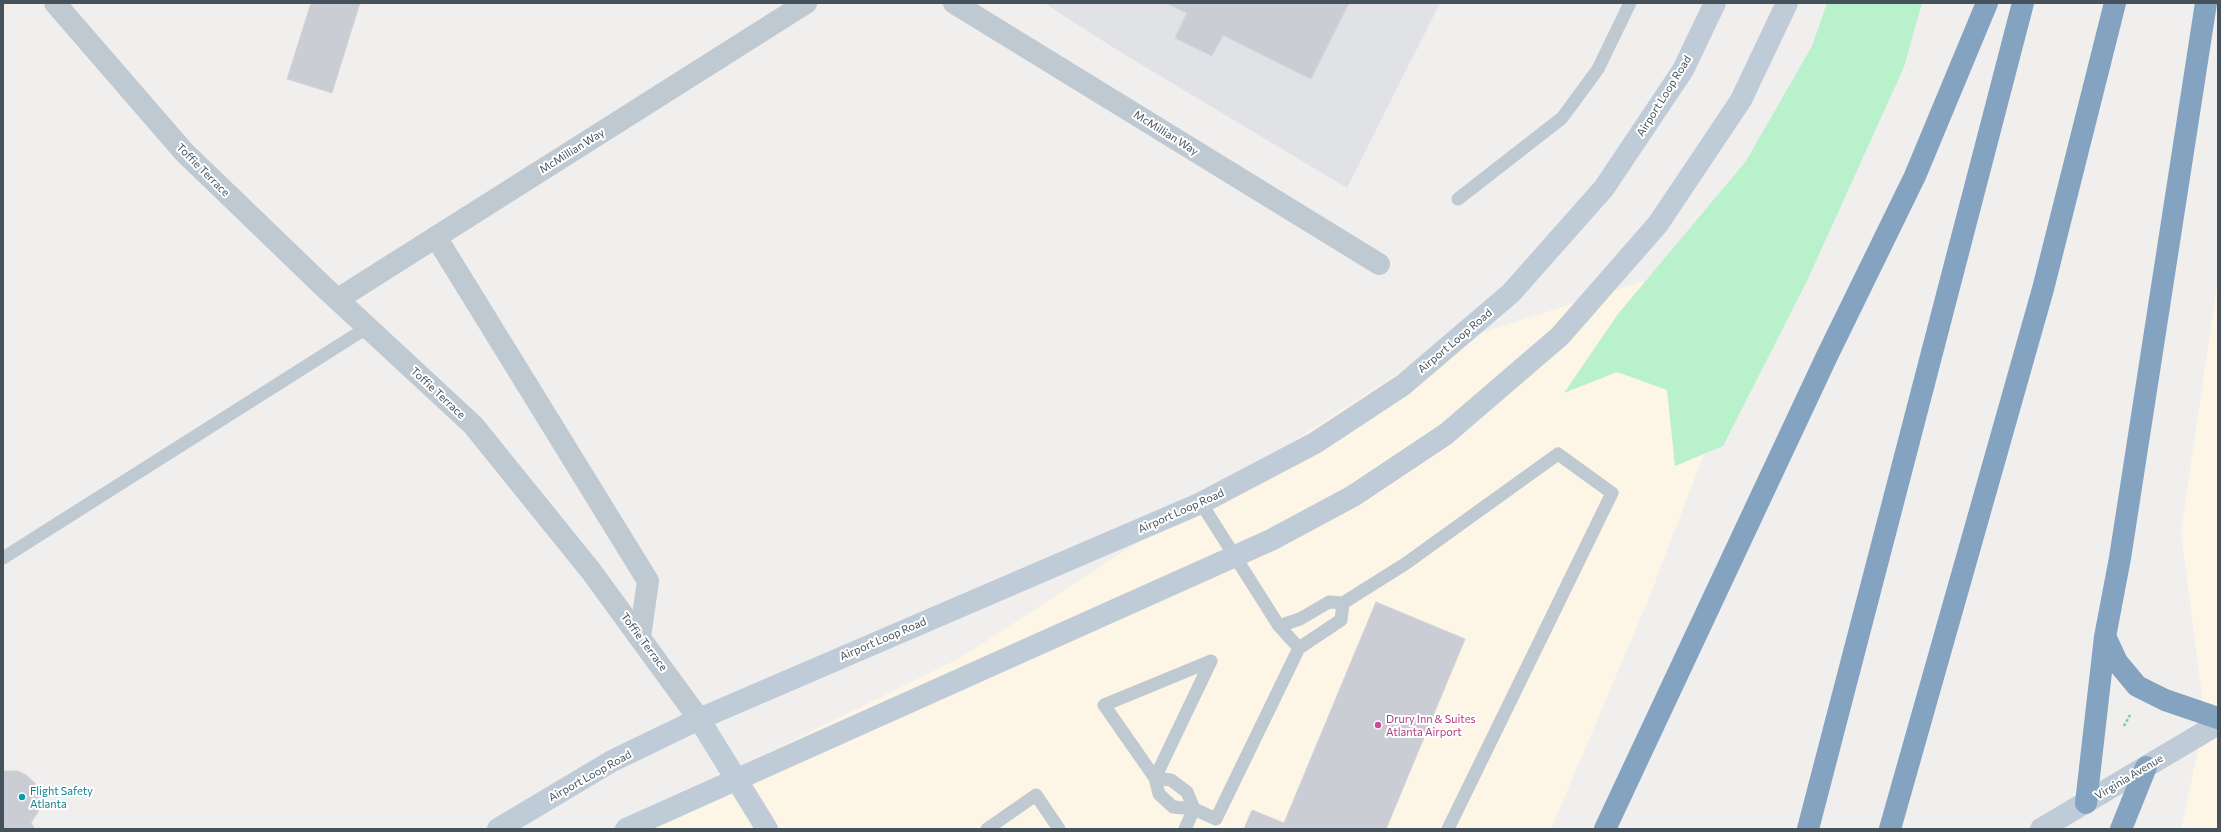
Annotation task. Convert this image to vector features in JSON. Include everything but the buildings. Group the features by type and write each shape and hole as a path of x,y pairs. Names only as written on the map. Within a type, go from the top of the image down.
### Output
{"highway":[{"path":"1605,829 1827,356 1915,176 1987,3"},
{"path":"1808,829 2023,3"},
{"path":"1890,829 2043,289 2115,3"},
{"path":"2086,802 2105,637 2120,558 2206,3"},
{"path":"2105,637 2116,662 2137,686 2165,700 2218,718"},
{"path":"2121,829 2146,767"}],"main road":[{"name":"Airport Loop Road","path":"498,829 612,761 699,719 1201,503 1315,443 1403,385 1511,293 1604,188 1683,70 1715,3"},
{"path":"626,829 736,778 1271,540 1353,496 1446,434 1560,336 1658,224 1741,100 1787,3"},
{"name":"Toffie Terrace","path":"699,719 767,829"},
{"name":"Virginia Avenue","path":"2041,829 2218,724"}],"street":[{"name":"Toffie Terrace","path":"55,3 184,152 473,425 546,513 640,637 699,719"},
{"name":"McMillian Way","path":"338,299 806,3"},
{"name":"McMillian Way","path":"954,3 1379,264"},
{"path":"436,237 648,581 640,637"}],"lane":[{"path":"1458,199 1562,118 1598,69 1630,3"},
{"path":"3,558 368,326"},
{"path":"1279,626 1300,619 1329,602 1343,603 1405,564 1558,454 1612,493 1448,829"},
{"path":"1201,503 1279,626 1299,648"},
{"path":"1155,778 1210,661 1104,704 1155,778 1159,794 1173,807 1194,809 1216,819 1299,648 1341,620 1343,603"},
{"path":"1155,778 1171,780 1187,792 1194,809 1185,829"},
{"path":"987,829 1036,795 1059,829"}],"shaded area":[{"path":"1044,3 1440,3 1347,188 1122,53"},
{"path":"1788,235 1647,603 1551,829 614,829 960,658 1440,346"},
{"path":"2218,279 2218,829 2181,829 2205,719 2181,532"}],"green space":[{"path":"1827,3 1922,3 1904,67 1807,281 1723,446 1675,466 1667,390 1617,372 1564,393 1618,314 1746,161 1812,46"}],"place":[{"name":"Drury Inn & Suites Atlanta Airport","path":"1378,725"},
{"name":"Flight Safety Atlanta","path":"22,797"}]}
